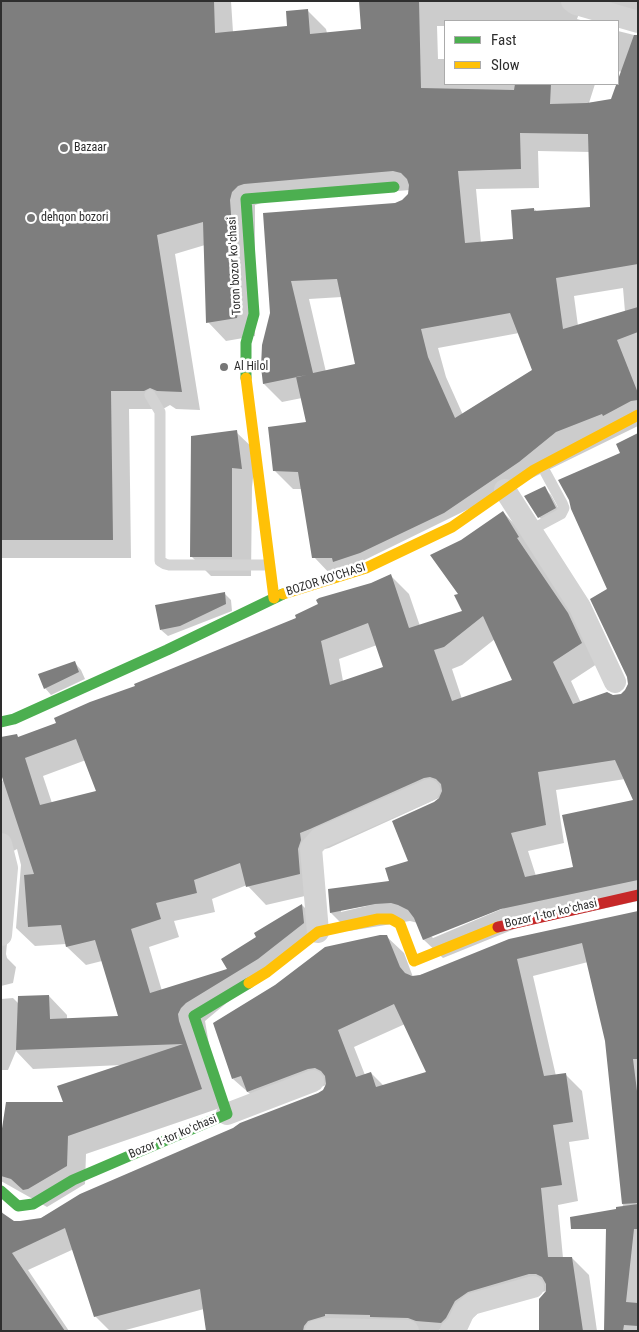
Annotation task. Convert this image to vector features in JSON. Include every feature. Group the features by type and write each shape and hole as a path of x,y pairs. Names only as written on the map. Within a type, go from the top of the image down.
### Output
{"street":[{"path":"572,1 576,4 638,22"},
{"name":"Toron bozor koʻchasi","path":"274,598 244,368 246,343 254,314 246,199 394,187"},
{"name":"BOZOR KO'CHASI","path":"1,722 14,719 158,654 274,598 375,564 452,527 542,466 638,415"},
{"path":"505,490 580,607 615,682"},
{"path":"318,932 311,848 320,838 429,790"},
{"path":"1,844 8,868 1,935"},
{"name":"Bozor 1-tor koʻchasi","path":"1,1191 18,1206 33,1204 73,1180 227,1114 194,1016 267,972 318,932 378,919 392,919 400,924 414,961 504,924 638,895"},
{"path":"227,1114 313,1081"},
{"path":"451,1331 457,1326 464,1311 472,1304 533,1287"},
{"path":"316,1331 326,1329 408,1331"}],"lane":[{"path":"150,395 160,412 160,561 169,565 269,565"},
{"path":"531,530 561,514 564,508 542,466"}],"building":[{"path":"1,1 214,1 215,33 287,26 286,11 308,9 310,34 361,29 359,1 419,1 421,88 514,90 515,85 551,85 550,104 587,103 611,99 616,85 619,85 619,77 634,35 638,35 638,264 556,278 563,329 638,307 638,332 617,340 638,393 638,400 631,401 603,416 602,414 556,432 519,462 444,513 360,553 333,562 332,558 312,558 298,472 273,471 268,427 306,422 296,377 263,384 261,367 262,345 270,313 263,213 395,203 402,200 408,194 409,185 407,179 401,173 393,171 244,184 238,186 232,192 230,200 237,318 206,323 203,222 157,235 182,392 157,391 150,388 144,391 111,391 113,540 1,540","holes":["520,133 588,134 590,207 534,211 534,208 511,210 513,239 465,243 458,171 521,169","337,279 355,364 313,373 291,281","510,313 532,370 455,418 428,357 421,329"]},
{"path":"237,430 242,469 232,468 232,557 190,557 191,436"},
{"path":"638,433 638,880 501,909 423,940 414,918 408,910 398,905 391,903 375,904 330,913 328,889 389,881 385,868 408,861 392,821 439,798 442,791 441,784 436,779 430,777 300,833 301,840 298,849 300,874 246,887 240,863 194,880 197,893 156,903 161,919 131,929 150,993 227,969 221,959 256,937 254,933 302,904 304,923 258,959 186,1003 181,1008 178,1014 179,1021 202,1089 68,1136 67,1166 28,1189 23,1190 11,1179 1,1176 1,1135 6,1102 63,1102 57,1086 183,1044 16,1050 18,996 49,995 50,1019 118,1016 95,940 66,947 61,925 28,927 24,875 34,874 1,774 1,737 17,734 18,737 56,723 54,718 90,702 135,686 134,684 296,618 295,615 318,604 316,600 319,598 371,583 391,574 409,628 462,611 454,595 458,594 430,555 461,540 503,511 519,537 517,538 568,613 582,643 553,662 573,704 607,692 613,695 621,694 628,684 627,677 590,599 607,589 571,509 569,500 558,480 620,453 616,444","holes":["483,616 512,680 452,701 434,650 444,647","368,623 383,667 330,685 321,641","76,739 96,791 40,805 25,758","615,760 633,800 562,815 573,867 525,877 511,833 546,825 538,772"]},
{"path":"545,486 556,508 538,518 524,496"},
{"path":"225,592 226,604 180,626 160,630 155,605"},
{"path":"75,661 79,672 44,689 38,674"},
{"path":"638,911 638,1059 633,1059 638,1099 638,1203 622,1204 605,1041 582,943 517,959 544,1076 566,1073 573,1122 553,1125 562,1185 541,1188 548,1257 572,1257 583,1331 539,1331 539,1299 546,1291 546,1284 542,1277 536,1274 529,1274 468,1292 455,1301 446,1318 441,1323 416,1321 408,1318 370,1317 370,1315 325,1314 325,1316 308,1321 303,1331 206,1331 200,1289 94,1317 65,1228 12,1253 65,1331 1,1331 1,1212 14,1221 41,1218 80,1194 233,1128 240,1123 323,1090 326,1084 325,1076 315,1068 247,1092 241,1076 232,1079 213,1023 275,985 325,947 387,935 400,967 405,973 412,976 420,975 509,939","holes":["394,1004 426,1072 376,1087 371,1072 356,1077 338,1030"]},
{"path":"638,1204 638,1229 634,1229 626,1302 638,1303 638,1326 624,1325 623,1331 604,1331 606,1229 571,1229 570,1217"}],"traffic: fast":[{"path":"246,378 246,343 254,314 246,199 394,187"},
{"path":"1,722 14,719 167,650 283,594"},
{"path":"1,1191 18,1206 33,1204 73,1180 227,1114 194,1016 249,983"}],"traffic: slow":[{"path":"246,378 274,598"},
{"path":"283,594 366,568 452,527 534,470 638,415"},
{"path":"249,983 267,972 318,932 378,919 391,919 400,924 414,961 498,927"}],"traffic: jam":[{"path":"498,927 638,895"}],"place":[{"name":"Bazaar","path":"64,148"},
{"name":"dehqon bozori","path":"31,218"},
{"name":"Al Hilol","path":"224,367"}]}
